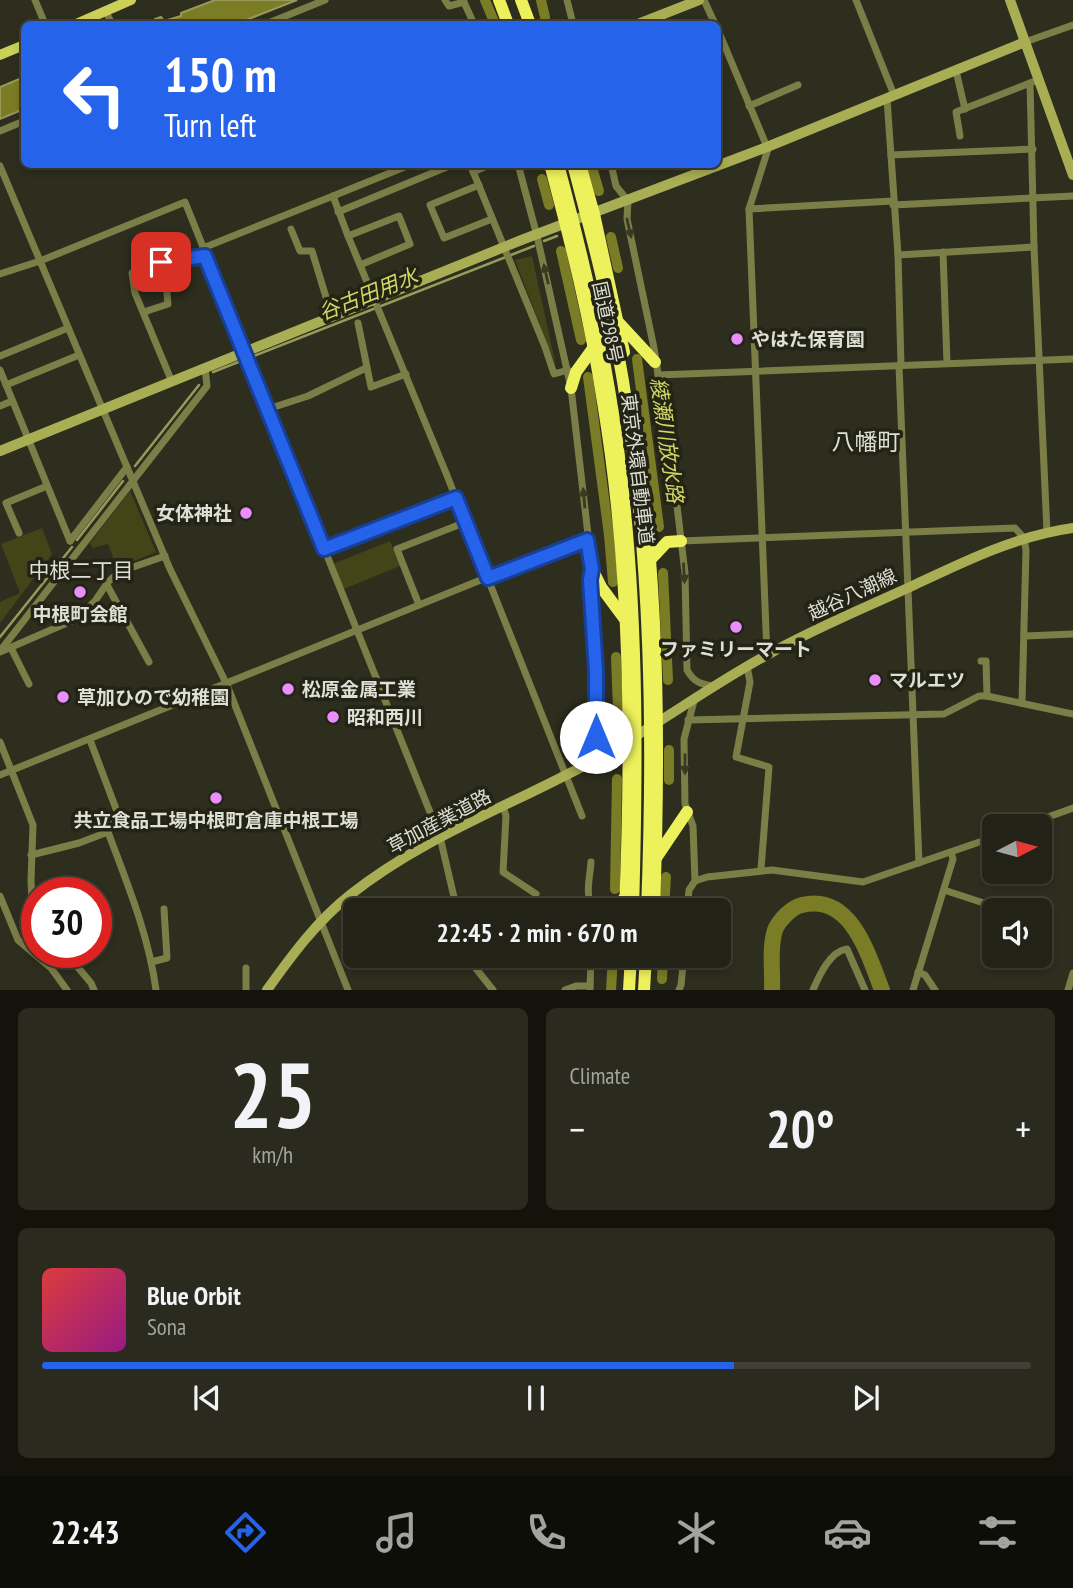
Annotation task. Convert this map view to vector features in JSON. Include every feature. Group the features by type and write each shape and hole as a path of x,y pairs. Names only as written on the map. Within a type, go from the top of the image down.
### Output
{"highway":[{"path":"499,0 507,21"},
{"path":"507,0 514,21"},
{"path":"521,0 529,21"},
{"path":"529,0 537,21"},
{"name":"国道298号","path":"551,168 594,347 615,487 626,621 629,741 626,898"},
{"name":"東京外環自動車道","path":"559,168 597,324 616,434 624,503 633,613 635,681 633,898"},
{"name":"東京外環自動車道","path":"574,168 623,380 638,494 650,689 651,780 647,898"},
{"name":"国道298号","path":"581,168 618,322 640,459 651,559 658,722 654,898"},
{"path":"618,322 655,362"},
{"path":"571,388 576,372 594,347"},
{"path":"651,559 667,542 681,541"},
{"path":"592,569 601,587 626,621"},
{"path":"656,858 687,812"},
{"path":"622,989 623,968"},
{"path":"629,989 630,968"},
{"path":"644,989 645,968"},
{"path":"651,989 652,968"}],"main road":[{"path":"84,21 131,0"},
{"path":"0,55 21,46"}],"street":[{"path":"35,0 44,21"},
{"path":"273,21 325,0"},
{"path":"446,0 449,6 464,1 473,21"},
{"path":"566,0 572,21"},
{"path":"646,21 702,0 713,21"},
{"path":"856,0 891,97 893,203 898,255 906,589 919,863"},
{"path":"1010,0 1025,42 1034,82 1073,175"},
{"path":"106,12 110,21"},
{"path":"721,165 1073,25"},
{"path":"721,37 768,147 749,209 767,655"},
{"path":"956,71 965,108"},
{"path":"960,136 956,112 1034,82"},
{"path":"1034,82 1034,247 1047,532"},
{"path":"749,106 798,85"},
{"path":"0,131 21,122"},
{"path":"891,155 1033,149"},
{"path":"0,166 165,556 226,685 348,989"},
{"path":"172,382 135,293 132,273 204,252 402,168"},
{"path":"338,212 444,168"},
{"path":"472,168 554,374 568,370"},
{"path":"519,168 571,388 592,569 590,580 596,722 593,761"},
{"path":"612,168 616,186 628,201 627,219 641,278 673,464 685,573 687,670 699,683 713,686"},
{"path":"0,451 504,247 714,168"},
{"path":"478,186 430,205 444,238 492,219"},
{"path":"749,209 1073,196"},
{"path":"333,197 466,522 582,816"},
{"path":"0,274 40,261 185,202 440,837 454,898"},
{"path":"348,236 398,216 410,244 360,265"},
{"path":"291,229 300,251 312,251 332,317"},
{"path":"898,255 1034,247"},
{"path":"943,252 947,363"},
{"path":"144,312 168,304 163,262"},
{"path":"358,323 371,387 406,374"},
{"path":"0,356 68,328"},
{"path":"6,385 79,355"},
{"path":"658,375 1073,359"},
{"path":"0,652 207,386 205,368"},
{"path":"268,410 308,396 366,368"},
{"path":"0,370 70,541 127,467"},
{"path":"0,405 12,401"},
{"path":"19,533 6,503 47,486"},
{"path":"324,549 456,498"},
{"path":"419,605 397,549 466,522"},
{"path":"681,541 1015,528 1024,538 1026,550 1022,703"},
{"name":"越谷八潮線","path":"658,722 767,655 906,589 977,556 1024,538 1073,528"},
{"path":"0,775 587,540"},
{"path":"0,652 76,619 120,572 165,556"},
{"path":"107,585 149,662"},
{"path":"1025,636 1073,634"},
{"path":"11,648 29,684"},
{"path":"981,661 986,661 987,696"},
{"path":"747,666 750,682 736,757 769,767 761,870"},
{"path":"688,720 912,716 944,713 979,696 1073,714"},
{"path":"689,898 695,881 694,833 687,812 684,739 695,697"},
{"name":"草加産業道路","path":"267,989 321,921 366,883 440,837 565,776 658,722"},
{"path":"31,855 79,843 108,832 112,824 121,822 90,740"},
{"path":"0,742 33,825 31,877"},
{"path":"503,806 506,816 503,872 536,894"},
{"path":"1052,816 1073,808"},
{"path":"108,832 139,920 156,989"},
{"path":"695,881 722,873 761,870 815,874 863,882 982,841"},
{"path":"913,989 953,859 951,852"},
{"path":"589,898 591,862"},
{"path":"944,890 982,902"},
{"path":"0,896 18,940 51,968 67,989"},
{"path":"151,962 167,958 164,909"},
{"path":"813,989 828,962 841,950 847,949 865,989"},
{"path":"78,968 94,989"},
{"path":"246,968 246,989"},
{"path":"475,968 492,989"},
{"path":"565,989 576,986 590,988 591,968"},
{"path":"678,989 683,968"},
{"path":"918,972 925,975 935,989"},
{"path":"1068,989 1073,973"}],"shaded area":[{"path":"215,0 297,0 244,21 164,21 181,16 181,13"},
{"path":"21,78 21,110 0,119 0,87"},
{"path":"532,256 556,366 515,260"},
{"path":"130,491 156,552 117,568 108,544 93,548 90,543"},
{"path":"42,528 52,554 0,623 0,602 20,593 1,544"},
{"path":"390,541 400,566 344,589 333,564"}],"waterway":[{"name":"綾瀬川放水路","path":"485,0 494,21"},
{"name":"綾瀬川放水路","path":"541,0 545,17"},
{"name":"綾瀬川放水路","path":"592,168 599,191"},
{"name":"綾瀬川放水路","path":"542,179 549,205"},
{"name":"谷古田用水","path":"544,241 557,236"},
{"name":"綾瀬川放水路","path":"611,237 618,268"},
{"name":"谷古田用水","path":"213,372 534,246"},
{"name":"綾瀬川放水路","path":"561,251 581,340"},
{"name":"綾瀬川放水路","path":"637,359 659,527"},
{"name":"綾瀬川放水路","path":"588,377 613,582"},
{"name":"谷古田用水","path":"135,466 199,385"},
{"name":"谷古田用水","path":"77,540 123,481"},
{"name":"谷古田用水","path":"0,637 72,547"},
{"name":"綾瀬川放水路","path":"663,573 668,680"},
{"name":"綾瀬川放水路","path":"616,657 618,709"},
{"name":"綾瀬川放水路","path":"669,750 669,780"},
{"name":"綾瀬川放水路","path":"615,889 617,779"},
{"name":"綾瀬川放水路","path":"665,898 666,877"},
{"path":"772,990 772,944 777,926 794,908 819,904 833,908 845,917 855,930 882,990"},
{"name":"綾瀬川放水路","path":"611,990 612,968"},
{"name":"綾瀬川放水路","path":"662,968 662,979"}],"place":[{"name":"やはた保育園","path":"737,339"},
{"name":"女体神社","path":"246,513"},
{"name":"中根町会館","path":"80,592"},
{"name":"ファミリーマート","path":"736,627"},
{"name":"マルエツ","path":"875,680"},
{"name":"松原金属工業","path":"288,689"},
{"name":"草加ひので幼稚園","path":"63,697"},
{"name":"昭和西川","path":"333,717"},
{"name":"共立食品工場中根町倉庫中根工場","path":"216,798"}],"district":[{"name":"八幡町","path":"866,441"},
{"name":"中根二丁目","path":"81,570"}],"route":[{"path":"161,262 205,256 324,549 456,498 488,578 587,540 592,569 590,580 596,671 596,737"}]}
